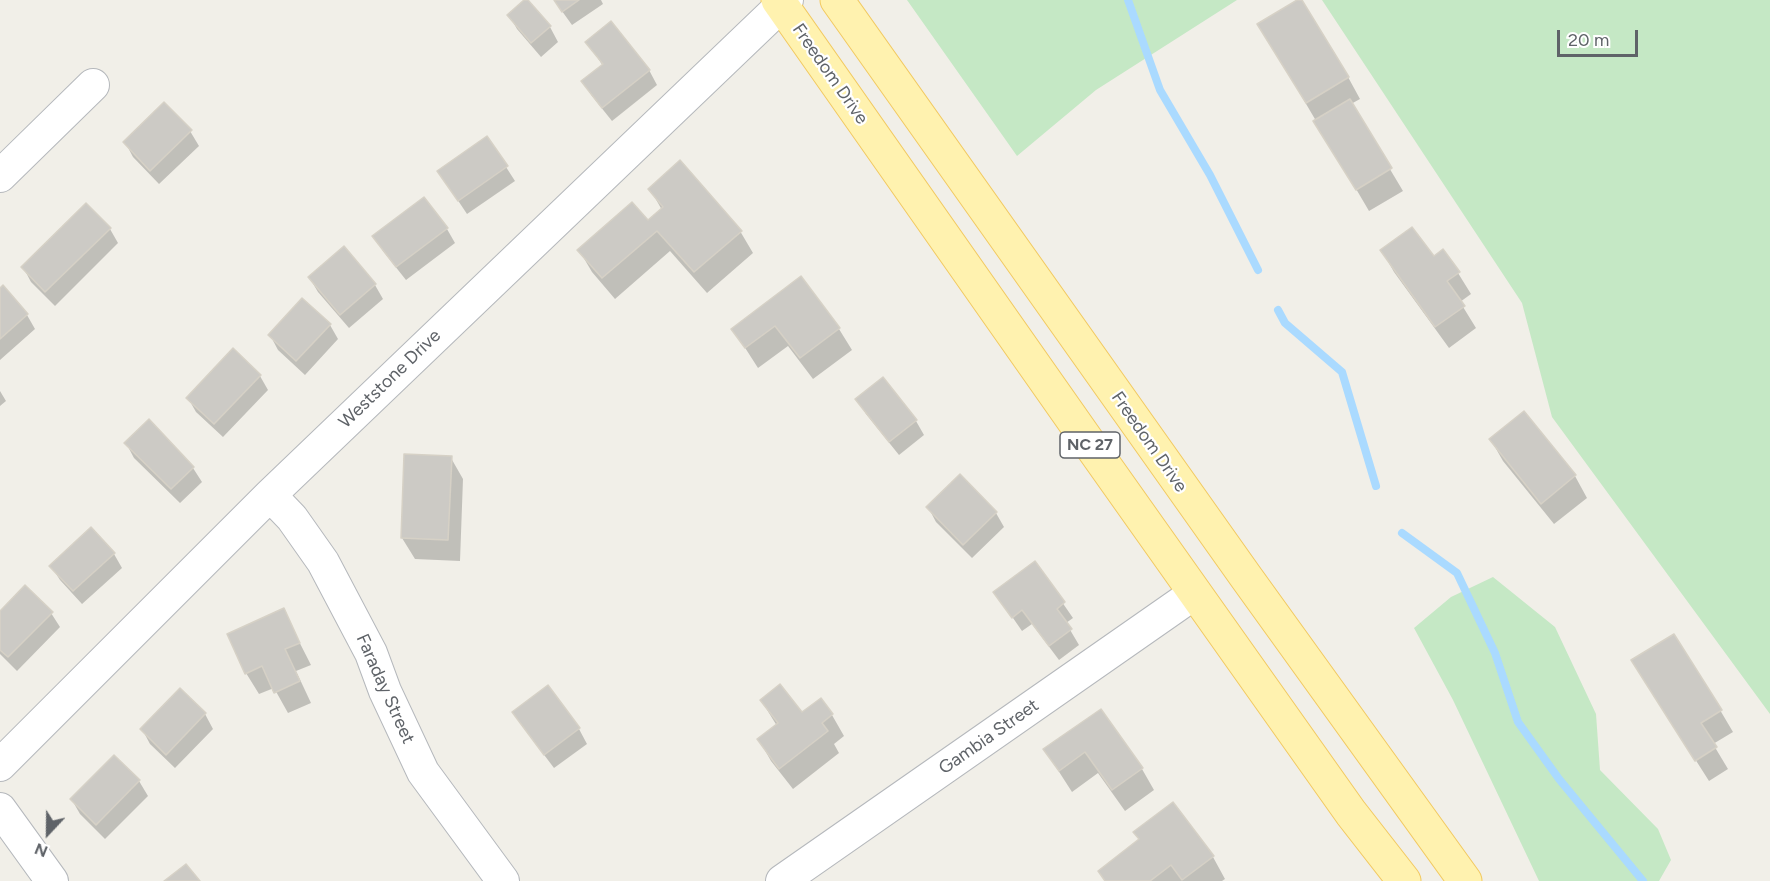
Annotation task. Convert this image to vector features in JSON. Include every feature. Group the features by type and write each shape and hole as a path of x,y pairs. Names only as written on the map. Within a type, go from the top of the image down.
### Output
{"main road":[{"name":"Freedom Drive","path":"837,0 1301,655 1465,881"},
{"name":"Freedom Drive","path":"782,2 1195,593 1352,813 1404,881"}],"street":[{"name":"Weststone Drive","path":"0,765 270,495 782,2"},
{"path":"0,176 93,85"},
{"name":"Faraday Street","path":"270,495 292,518 323,562 371,653 385,691 423,772 502,881"},
{"name":"Gambia Street","path":"782,881 1195,593"},
{"path":"0,809 52,881"}],"green space":[{"path":"907,0 1237,0 1096,90 1017,156"},
{"path":"1322,0 1770,0 1770,714 1552,417 1522,303"},
{"path":"1493,577 1555,627 1596,714 1600,770 1658,829 1671,860 1659,881 1539,881 1453,700 1414,628 1451,597"}],"building":[{"path":"524,0 528,0 551,26 531,43 507,15"},
{"path":"554,0 579,0 562,12"},
{"path":"1297,0 1302,0 1349,77 1306,103 1257,24"},
{"path":"611,21 650,70 602,108 581,81 603,64 585,42"},
{"path":"1350,99 1392,168 1356,190 1313,121"},
{"path":"164,102 192,130 150,171 123,142"},
{"path":"487,136 508,166 458,201 437,171"},
{"path":"680,160 742,231 694,272 657,231 602,278 577,250 632,202 648,220 663,207 648,189"},
{"path":"424,197 448,228 396,267 372,236"},
{"path":"86,203 111,228 45,292 21,267"},
{"path":"1412,227 1434,256 1443,249 1460,272 1447,281 1465,306 1435,327 1380,250"},
{"path":"344,246 376,284 340,315 308,277"},
{"path":"801,276 840,328 800,358 775,326 745,348 731,329"},
{"path":"3,285 28,314 0,339 0,288"},
{"path":"302,298 331,324 296,361 268,335"},
{"path":"233,348 261,375 214,424 186,398"},
{"path":"883,377 917,420 889,442 855,399"},
{"path":"1524,411 1576,475 1541,504 1489,439"},
{"path":"149,419 194,467 171,489 124,443"},
{"path":"404,454 452,456 448,540 401,538"},
{"path":"960,474 997,512 963,545 926,507"},
{"path":"91,527 115,553 73,591 49,566"},
{"path":"1035,561 1065,602 1057,609 1072,629 1049,646 1022,610 1012,618 993,592"},
{"path":"25,585 53,612 8,657 0,650 0,611"},
{"path":"284,608 300,643 285,649 300,681 274,693 262,666 245,674 227,634"},
{"path":"1674,634 1722,710 1701,723 1717,747 1695,761 1631,660"},
{"path":"780,684 802,712 821,698 833,714 822,723 828,731 779,769 757,739 778,723 760,700"},
{"path":"548,685 580,728 544,755 512,712"},
{"path":"180,688 206,713 166,755 140,729"},
{"path":"1101,709 1143,768 1112,790 1085,752 1059,771 1043,749"},
{"path":"114,755 140,780 96,825 70,799"},
{"path":"1173,802 1214,856 1182,880 1171,865 1150,881 1105,881 1098,871 1139,839 1133,832"},
{"path":"186,864 200,881 164,881"}],"waterway":[{"path":"1128,0 1160,90 1210,175 1258,270"},
{"path":"1278,310 1285,323 1342,372 1376,486"},
{"path":"1402,533 1457,573 1495,653 1518,722 1559,779 1643,881"}]}
